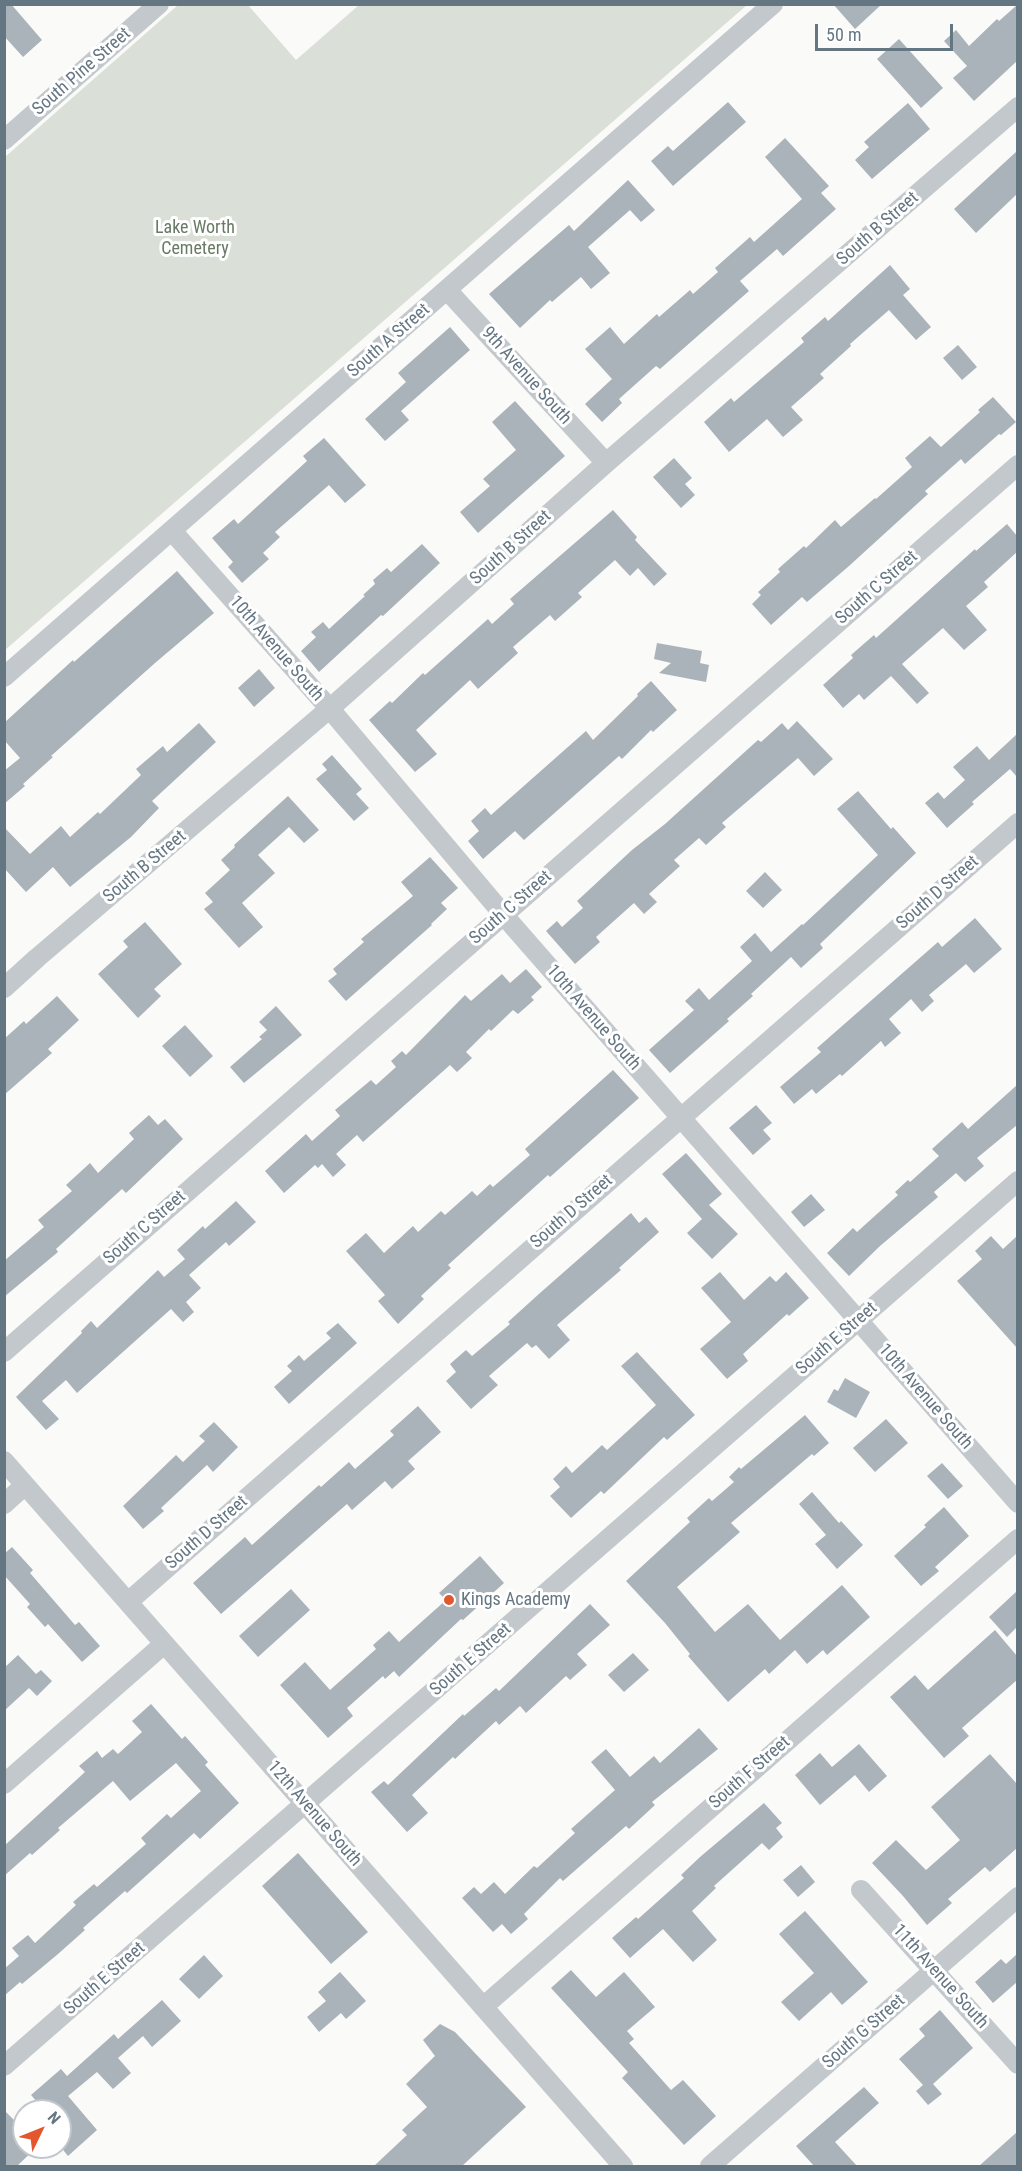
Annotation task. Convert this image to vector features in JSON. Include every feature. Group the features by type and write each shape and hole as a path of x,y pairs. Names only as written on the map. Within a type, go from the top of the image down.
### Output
{"street":[{"name":"South Pine Street","path":"4,140 159,4"},
{"name":"South A Street","path":"4,677 772,4"},
{"name":"South B Street","path":"4,988 330,710 606,463 1017,106"},
{"name":"9th Avenue South","path":"447,290 606,463"},
{"name":"South C Street","path":"4,1352 1017,465"},
{"name":"10th Avenue South","path":"171,531 330,710 504,915 1017,1503"},
{"name":"South D Street","path":"128,1602 1017,823"},
{"name":"South E Street","path":"4,2066 1017,1181"},
{"name":"12th Avenue South","path":"4,1461 623,2166"},
{"path":"4,1504 26,1485"},
{"name":"South F Street","path":"483,2007 1017,1539"},
{"path":"4,1784 164,1644"},
{"name":"11th Avenue South","path":"861,1890 1017,2064"},
{"name":"South G Street","path":"710,2166 1017,1897"}],"green space":[{"name":"Lake Worth Cemetery","path":"178,5 248,5 296,60 359,5 747,5 5,650 5,157"}],"building":[{"path":"4,4 11,4 42,40 23,57 4,36"},
{"path":"833,4 882,4 855,29"},
{"path":"1017,5 1017,61 974,101 953,78 967,66 944,41 956,30 969,46 997,19 999,21"},
{"path":"899,39 943,88 921,108 877,59"},
{"path":"728,102 746,122 673,186 651,161 668,146 673,151"},
{"path":"908,103 930,129 872,179 855,160 869,147 864,142"},
{"path":"785,138 829,186 821,193 836,209 783,256 777,249 740,281 749,291 660,369 656,366 619,399 622,403 602,422 585,404 612,379 585,349 610,327 624,344 657,314 659,317 690,290 693,294 718,272 715,268 750,237 754,242 802,199 765,157"},
{"path":"1017,151 1017,194 976,233 954,209"},
{"path":"628,180 655,210 641,222 630,210 588,247 610,273 591,289 581,277 552,302 550,300 520,328 489,294 569,225 574,231"},
{"path":"890,265 910,289 903,295 931,327 916,340 889,310 850,344 851,346 820,374 824,378 791,407 803,420 783,437 767,419 729,452 704,422 731,398 734,402 804,342 801,338 825,317 828,321"},
{"path":"450,327 470,350 401,411 409,420 385,441 365,419 406,382 398,373"},
{"path":"958,345 977,367 962,380 943,358"},
{"path":"993,397 1016,422 965,464 961,459 925,491 928,494 849,566 807,602 802,597 771,625 752,604 761,595 758,592 780,572 778,569 804,546 806,548 835,520 841,527 876,499 912,467 905,458 930,436 941,447 980,412 978,410"},
{"path":"515,401 565,456 478,533 460,512 490,486 483,479 516,450 492,422"},
{"path":"324,438 366,485 345,503 329,485 275,532 280,537 263,553 269,559 242,583 228,567 233,562 212,538 234,519 238,524 307,461 303,456"},
{"path":"674,458 692,478 685,484 695,495 681,508 653,477"},
{"path":"613,510 637,537 635,540 667,574 654,586 638,568 630,576 615,560 578,593 582,597 555,621 550,615 513,647 518,653 478,689 470,680 416,730 437,754 415,772 369,720 390,701 392,703 423,673 425,675 488,619 492,624 514,604 510,599"},
{"path":"1007,524 1017,536 1017,552 984,582 988,587 966,606 987,630 964,650 943,628 902,664 929,693 917,704 891,676 864,700 859,694 843,708 823,685 853,658 851,655 874,635 876,638 975,549 976,551"},
{"path":"422,544 440,563 319,672 301,651 316,637 311,632 323,622 329,629 365,596 363,595 375,584 373,580 387,568 391,572"},
{"path":"177,571 214,613 51,756 53,757 23,784 25,786 4,804 4,771 20,758 4,740 4,723"},
{"path":"657,643 702,651 700,663 709,665 706,682 659,673 671,663 654,659"},
{"path":"259,669 275,688 254,707 238,688"},
{"path":"651,681 677,710 653,732 651,730 622,759 619,756 524,840 515,831 483,859 468,841 479,831 471,821 485,808 491,815 586,731 593,740"},
{"path":"797,721 833,759 814,776 798,758 722,823 726,827 706,845 699,838 674,860 680,866 649,894 657,902 644,914 634,903 596,937 600,942 575,964 546,931 557,921 562,927 583,908 577,901 758,740 761,742 782,723 788,730"},
{"path":"199,723 216,742 152,801 159,808 131,837 70,887 53,867 26,892 4,868 4,827 30,854 61,826 70,837 98,812 100,814 141,775 136,769 163,746 167,752"},
{"path":"1017,734 1017,777 1010,769 972,802 974,804 947,828 925,803 938,792 944,799 965,780 953,767 977,746 989,760"},
{"path":"332,755 362,789 356,794 369,808 354,821 316,779 327,770 322,764"},
{"path":"858,791 891,829 893,827 916,853 820,944 823,948 801,968 791,957 751,994 753,996 727,1019 729,1021 670,1073 649,1050 694,1010 685,1001 699,988 709,1000 752,961 740,947 755,933 771,952 878,855 837,809"},
{"path":"288,796 319,830 304,843 289,827 258,855 275,873 242,903 263,927 239,948 204,909 213,902 205,893 230,870 221,860 235,847 234,845"},
{"path":"430,857 458,888 441,903 447,909 346,1001 328,981 337,974 333,969 364,942 361,939 413,896 401,882"},
{"path":"765,872 782,890 763,908 746,891"},
{"path":"975,918 1002,949 974,973 966,964 929,995 934,1001 922,1012 911,999 889,1019 901,1033 885,1047 881,1041 842,1076 840,1074 816,1094 812,1089 794,1104 780,1087 821,1052 817,1048 938,942 942,947"},
{"path":"145,922 182,964 154,989 161,996 138,1018 98,974 128,947 123,941"},
{"path":"526,969 542,987 531,997 534,1000 518,1014 513,1010 491,1031 489,1029 466,1052 472,1058 457,1072 450,1065 363,1142 357,1135 336,1154 346,1165 333,1177 322,1164 318,1168 315,1165 284,1193 265,1171 306,1134 312,1141 340,1116 335,1110 371,1080 376,1085 396,1067 391,1061 402,1051 406,1055 465,995 471,1001 502,974 510,983"},
{"path":"57,996 79,1020 48,1049 52,1053 4,1095 4,1039 24,1021 26,1024"},
{"path":"276,1006 302,1035 244,1083 230,1067 262,1039 259,1037 267,1030 259,1022"},
{"path":"185,1025 213,1056 190,1077 162,1046"},
{"path":"613,1070 639,1098 550,1177 548,1175 448,1265 451,1268 421,1296 424,1299 398,1324 378,1301 385,1295 346,1251 366,1233 384,1253 413,1226 418,1232 441,1211 445,1215 472,1191 477,1196 490,1184 493,1187 530,1155 525,1149"},
{"path":"1017,1085 1017,1125 977,1158 984,1166 965,1182 956,1173 934,1192 938,1197 880,1246 849,1276 827,1253 853,1228 857,1232 898,1195 895,1192 939,1156 932,1149 962,1122 968,1129"},
{"path":"756,1105 772,1123 763,1130 771,1139 753,1155 729,1128"},
{"path":"149,1115 158,1125 165,1119 183,1139 126,1193 122,1189 56,1249 58,1252 4,1297 4,1261 44,1227 38,1220 72,1191 66,1185 90,1163 98,1173 134,1139 129,1133"},
{"path":"686,1153 722,1194 709,1205 738,1234 712,1259 687,1233 702,1219 662,1174"},
{"path":"811,1194 825,1210 804,1227 791,1212"},
{"path":"236,1201 256,1222 229,1246 226,1242 189,1275 201,1288 186,1302 194,1312 183,1322 171,1309 77,1393 66,1380 42,1401 59,1419 46,1430 16,1397 82,1333 81,1331 91,1321 97,1328 158,1270 164,1277 185,1259 177,1250 203,1226 205,1229"},
{"path":"631,1213 639,1223 646,1217 659,1232 619,1268 621,1270 557,1325 570,1340 549,1359 536,1345 532,1348 527,1343 489,1376 498,1385 471,1409 446,1381 456,1372 450,1364 466,1350 472,1356"},
{"path":"991,1236 1003,1249 1017,1236 1017,1348 957,1281 982,1259 975,1251"},
{"path":"720,1272 744,1300 770,1276 776,1282 786,1272 809,1298 789,1316 787,1314 743,1354 748,1361 727,1379 700,1349 731,1322 701,1288"},
{"path":"338,1323 357,1343 289,1404 274,1387 292,1371 287,1366 299,1355 304,1361 331,1338 326,1333"},
{"path":"637,1352 695,1415 667,1440 664,1437 604,1494 601,1491 571,1518 550,1496 560,1487 553,1479 566,1466 572,1473 602,1445 607,1450 656,1405 621,1366"},
{"path":"845,1378 870,1392 856,1418 827,1402 834,1389 838,1391"},
{"path":"418,1406 441,1432 408,1461 415,1469 392,1489 385,1481 352,1510 347,1504 221,1614 193,1583 245,1537 252,1545 319,1485 321,1487 349,1462 355,1469 394,1435 390,1431"},
{"path":"805,1415 829,1443 814,1456 812,1454 731,1523 740,1532 677,1587 715,1632 748,1604 780,1640 842,1585 870,1617 827,1655 823,1650 807,1664 795,1650 769,1674 765,1669 728,1702 688,1656 690,1654 665,1623 626,1581 690,1522 687,1518 709,1498 712,1501 734,1482 729,1477 739,1467 741,1469"},
{"path":"886,1419 908,1443 875,1472 853,1448"},
{"path":"214,1422 238,1447 213,1472 207,1465 161,1508 164,1511 143,1529 123,1506 176,1455 183,1462 205,1441 199,1436"},
{"path":"942,1463 963,1486 948,1499 927,1476"},
{"path":"812,1492 839,1523 841,1521 863,1545 837,1569 815,1544 826,1535 799,1504"},
{"path":"944,1507 969,1536 935,1567 939,1571 921,1586 894,1556"},
{"path":"12,1547 33,1570 30,1573 75,1625 79,1622 100,1646 82,1662 48,1624 45,1627 27,1607 30,1604 4,1575 4,1554"},
{"path":"480,1556 504,1583 463,1620 461,1619 399,1677 394,1671 385,1679 383,1676 347,1708 353,1716 328,1738 280,1685 305,1662 330,1690 376,1649 373,1645 389,1631 399,1642 446,1600 439,1593"},
{"path":"291,1589 310,1610 258,1657 239,1636"},
{"path":"1017,1591 1017,1627 1007,1637 989,1617"},
{"path":"590,1604 610,1625 577,1654 587,1665 570,1680 566,1676 526,1713 520,1706 499,1725 496,1721 412,1795 428,1813 407,1832 371,1792 384,1781 388,1785 463,1714 464,1716 496,1688 499,1691"},
{"path":"995,1630 1017,1656 1017,1680 962,1728 969,1736 944,1758 890,1697 915,1675 928,1690"},
{"path":"633,1653 649,1670 624,1692 608,1675"},
{"path":"18,1655 36,1674 41,1670 52,1681 37,1696 29,1688 4,1711 4,1668"},
{"path":"151,1704 182,1739 185,1736 208,1762 205,1765 239,1803 200,1839 194,1833 127,1893 125,1891 83,1928 85,1930 58,1954 4,1996 4,1969 19,1956 12,1948 28,1935 35,1943 76,1905 73,1902 94,1884 97,1887 146,1844 141,1838 167,1814 171,1818 201,1791 176,1763 130,1801 113,1781 58,1828 60,1830 32,1855 30,1853 4,1876 4,1846 85,1772 79,1766 97,1751 102,1758 113,1749 118,1754 142,1732 132,1721"},
{"path":"699,1728 718,1749 652,1802 655,1805 629,1829 626,1826 563,1881 560,1878 524,1914 528,1919 511,1934 502,1924 493,1932 462,1898 474,1887 481,1894 494,1882 505,1894 534,1866 537,1868 575,1833 571,1829 615,1790 591,1762 606,1749 630,1777 654,1756 660,1763"},
{"path":"859,1744 887,1776 869,1792 855,1775 820,1805 795,1775 820,1753 832,1767"},
{"path":"990,1754 1017,1784 1017,1848 990,1872 985,1867 948,1899 952,1903 927,1925 872,1863 896,1840 926,1870 960,1840 931,1807"},
{"path":"764,1803 782,1823 776,1828 783,1837 769,1850 762,1843 714,1886 716,1888 692,1911 717,1940 693,1962 663,1929 630,1958 612,1938 636,1917 638,1919 684,1878 681,1875 700,1857"},
{"path":"298,1853 368,1932 331,1964 262,1886"},
{"path":"801,1865 815,1882 798,1897 783,1880"},
{"path":"805,1911 868,1982 842,2005 831,1992 799,2021 781,2002 814,1973 779,1934"},
{"path":"1017,1954 1017,1982 993,2003 975,1982 1001,1959 1006,1964"},
{"path":"204,1955 223,1976 199,1999 179,1979"},
{"path":"571,1970 596,1997 624,1972 655,2007 627,2031 634,2039 629,2043 671,2090 683,2080 716,2116 684,2145 622,2078 628,2072 551,1988"},
{"path":"340,1972 366,2001 346,2019 341,2013 319,2032 307,2017 326,2001 318,1992"},
{"path":"162,2000 181,2021 152,2047 143,2036 118,2058 131,2073 113,2089 97,2072 68,2096 71,2099 34,2099 31,2095 61,2069 67,2076 114,2034 118,2039"},
{"path":"940,2010 973,2048 933,2084 942,2094 928,2105 916,2091 923,2085 899,2059 925,2036 919,2029"},
{"path":"440,2024 455,2032 526,2107 462,2166 374,2166 407,2135 402,2130 427,2107 406,2084 435,2056 423,2040"},
{"path":"864,2087 879,2103 835,2142 857,2166 814,2166 796,2146"},
{"path":"72,2101 97,2130 72,2152"},
{"path":"4,2110 12,2118 12,2159 24,2159 17,2166 4,2166"},
{"path":"1017,2132 1017,2166 979,2166"}],"place":[{"name":"Kings Academy","path":"449,1600"}]}
